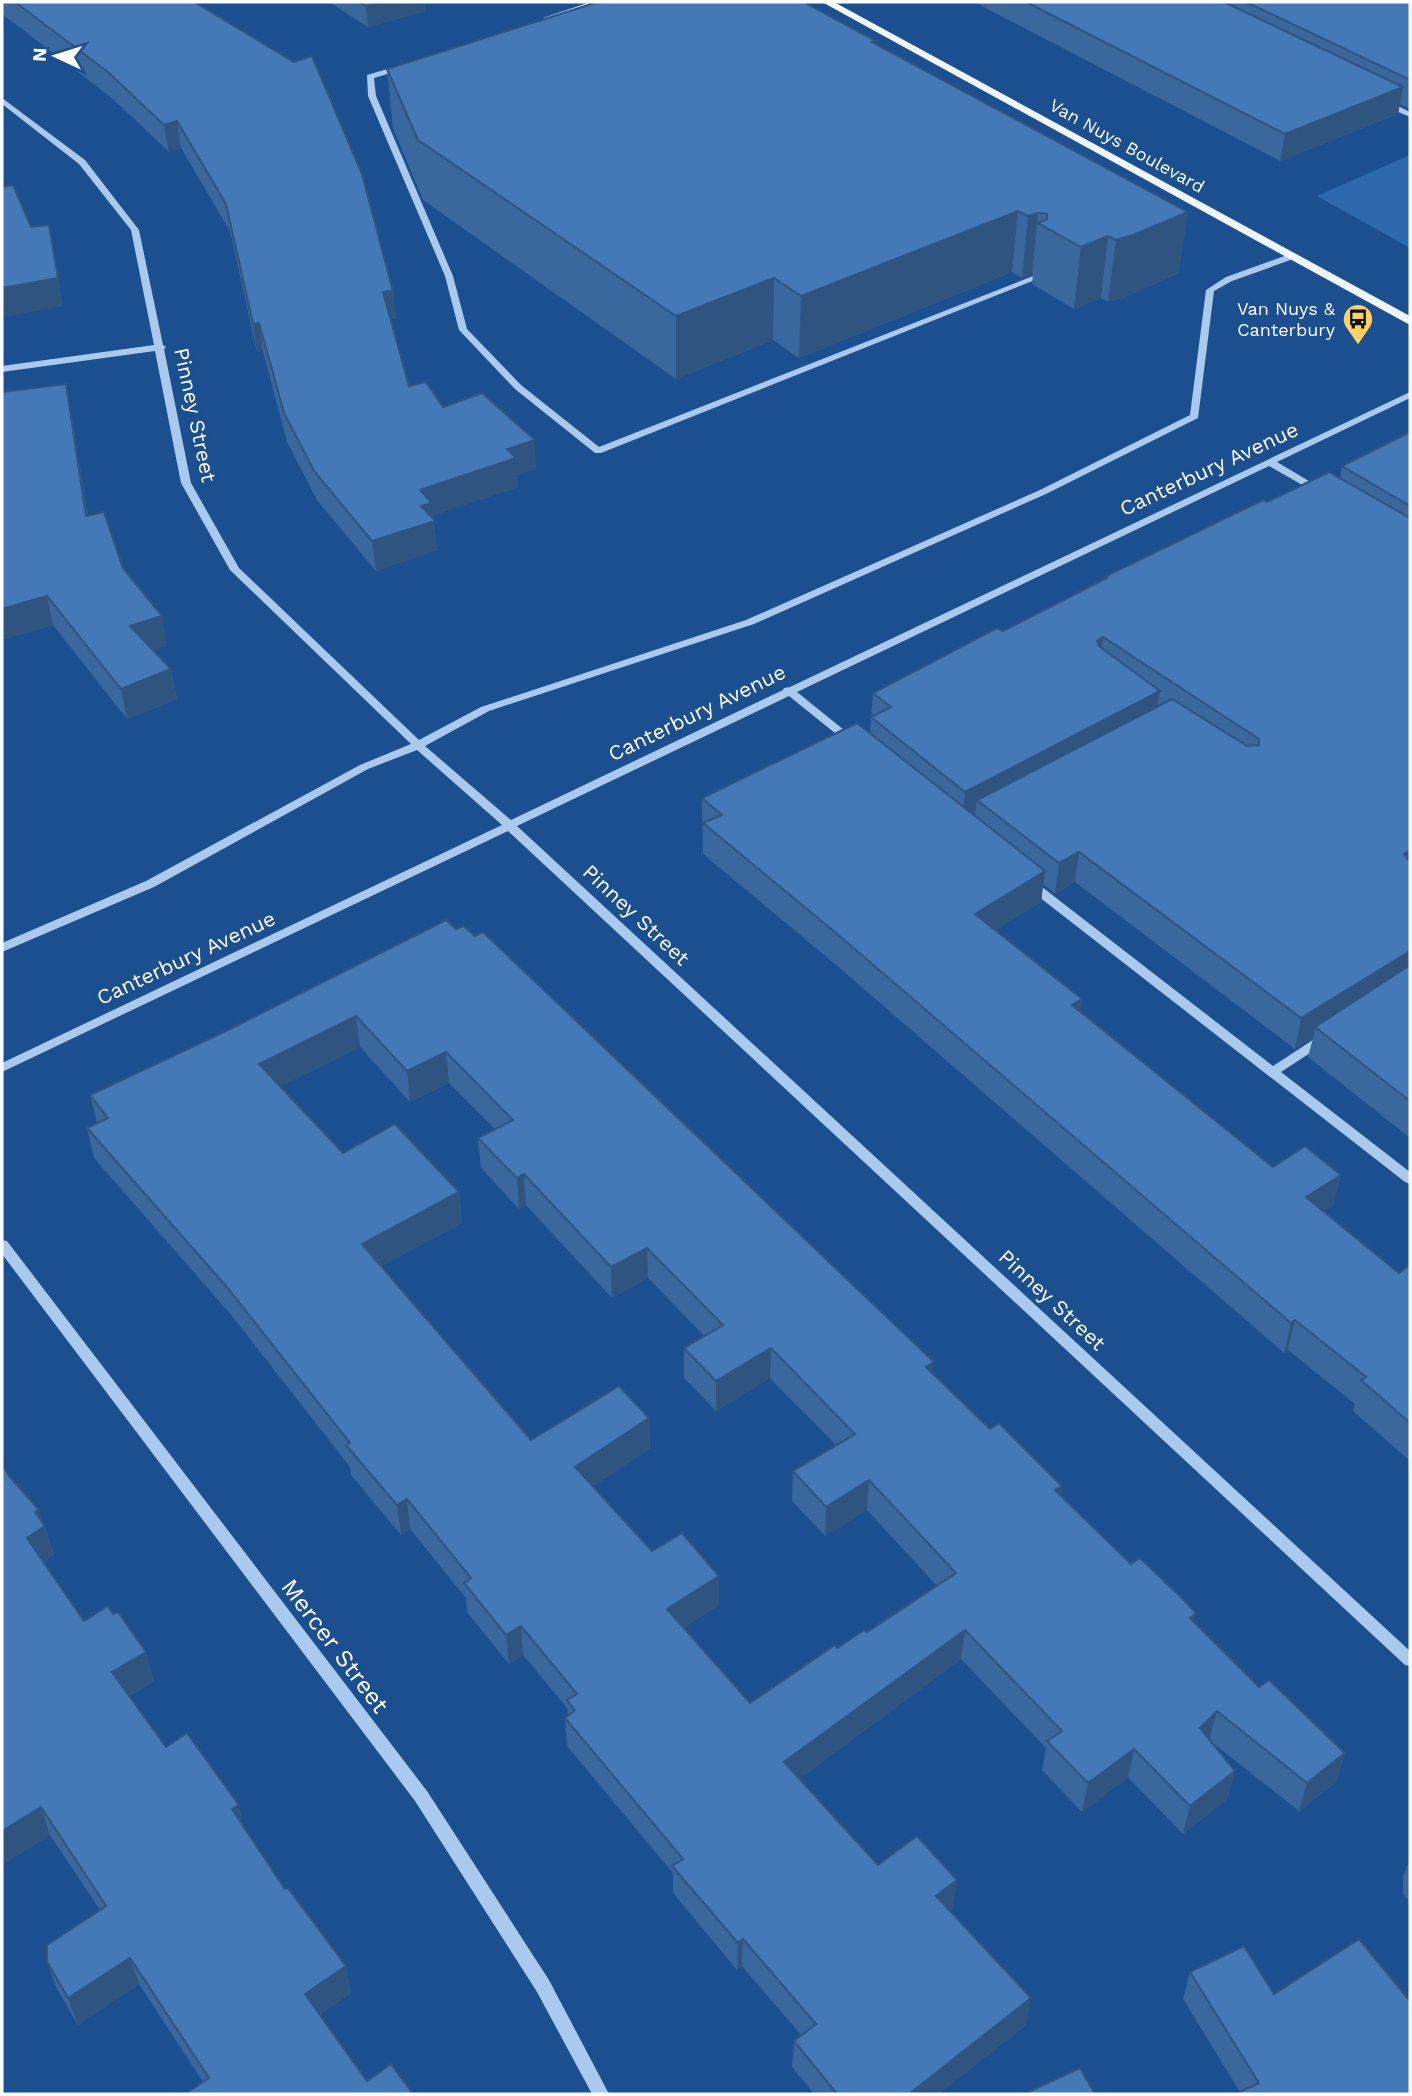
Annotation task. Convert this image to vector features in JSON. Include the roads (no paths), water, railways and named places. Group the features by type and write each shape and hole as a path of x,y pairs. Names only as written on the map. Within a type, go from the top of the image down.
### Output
{"main road":[{"name":"Van Nuys Boulevard","path":"827,2 1410,321"}],"street":[{"path":"531,24 597,2"},
{"path":"416,62 370,77 372,96 449,276 463,330 518,387 598,451 1036,278"},
{"path":"1374,97 1410,115"},
{"name":"Pinney Street","path":"2,100 82,162 135,230 161,347 186,483 235,570 418,745 510,826 1410,1660"},
{"path":"418,745 485,709 750,622 1043,492 1195,416 1210,290 1229,279 1293,256"},
{"path":"2,369 161,347"},
{"name":"Canterbury Avenue","path":"2,1068 1410,395"},
{"path":"1269,462 1333,499"},
{"path":"788,690 856,745"},
{"path":"1014,871 1410,1179"},
{"path":"1273,1072 1330,1034"},
{"name":"Mercer Street","path":"2,1245 421,1796 543,1986 601,2094"}],"lane":[{"path":"2,948 150,884 364,767 418,745"}],"place":[{"name":"Van Nuys & Canterbury","path":"1358,346"}]}
